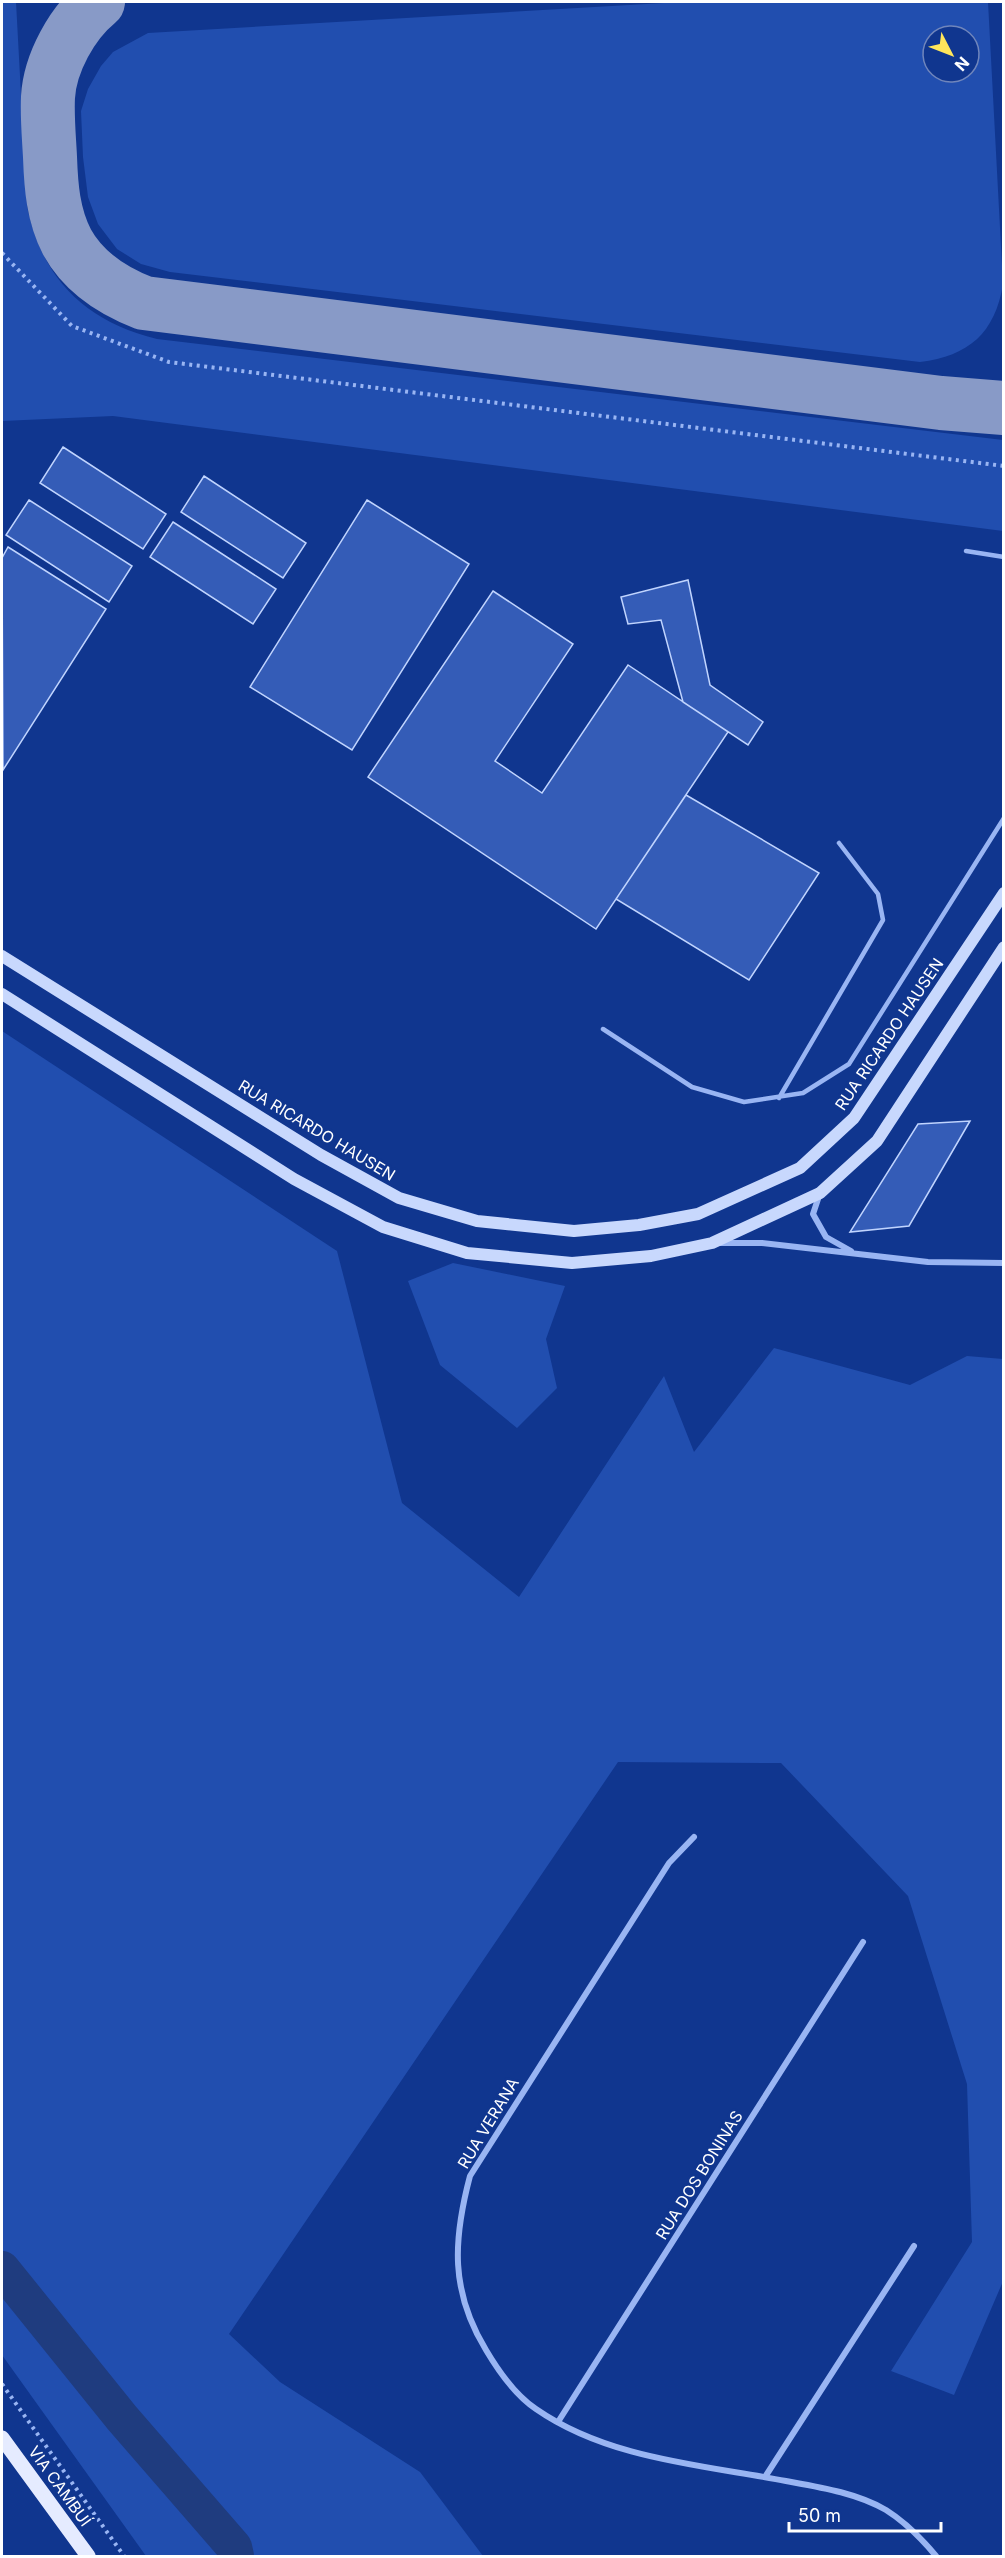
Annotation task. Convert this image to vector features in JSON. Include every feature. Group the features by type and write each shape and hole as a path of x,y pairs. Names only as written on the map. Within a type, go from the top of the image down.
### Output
{"main road":[{"name":"VIA CAMBUÍ","path":"2,2438 88,2556"}],"street":[{"name":"RUA RICARDO HAUSEN","path":"2,956 321,1155 399,1198 477,1221 574,1231 639,1225 698,1214 800,1168 854,1118 1004,893"},
{"path":"712,1243 820,1193 877,1141 1004,947"},
{"path":"2,994 294,1179 383,1227 467,1254 572,1263 651,1256 712,1243 762,1243 928,1262 1004,1263"},
{"path":"820,1193 813,1214 826,1238 854,1253"},
{"name":"RUA VERANA","path":"694,1837 669,1863 483,2152 470,2176 457,2236 462,2293 478,2338 496,2367 535,2409 581,2436 692,2465 813,2486 868,2501 903,2523 936,2556"},
{"name":"RUA DOS BONINAS","path":"558,2422 863,1942"},
{"path":"765,2477 914,2246"}],"lane":[{"path":"966,551 1004,557"},
{"path":"603,1029 692,1087 744,1102 803,1093 849,1064 1004,818"},
{"path":"779,1098 883,920 878,894 839,843"}],"path":[{"path":"2,254 72,326 169,362 1004,466"},
{"path":"2,2384 124,2556"}],"shaded area":[{"path":"2,2 16,2 27,206 34,232 56,275 71,293 108,321 157,339 1003,440 1003,531 113,416 2,421"},
{"path":"681,2 988,2 1003,284 999,301 986,329 966,348 937,359 920,362 170,272 141,264 117,249 98,224 88,197 81,111 88,89 101,66 113,52 148,33"},
{"path":"2,1031 337,1251 402,1503 519,1597 664,1376 694,1452 774,1348 910,1385 967,1356 1003,1359 1004,2279 954,2395 891,2371 972,2242 967,2084 908,1896 781,1763 618,1762 229,2334 280,2382 420,2472 483,2556 146,2556 2,2355"},
{"path":"453,1263 565,1286 546,1339 557,1388 517,1428 440,1365 408,1281"}],"building":[{"path":"63,447 166,514 143,549 40,483"},
{"path":"204,476 306,543 283,578 181,512"},
{"path":"29,500 132,566 109,602 6,535"},
{"path":"367,500 469,564 352,750 250,687"},
{"path":"173,522 276,589 253,624 150,557"},
{"path":"8,547 106,609 3,770 2,558"},
{"path":"688,580 710,685 763,722 748,745 683,702 661,620 628,624 621,597"},
{"path":"493,591 573,644 495,761 542,793 628,665 728,732 596,929 368,777"},
{"path":"686,795 819,873 749,980 616,899"},
{"path":"970,1121 909,1226 850,1232 918,1124"}],"waterway":[{"path":"2,2269 122,2418 234,2547 236,2556"}],"taxiway":[{"path":"98,2 71,32 53,71 48,97 52,190 62,232 74,253 100,280 132,298 144,303 941,403 1004,408"}]}
